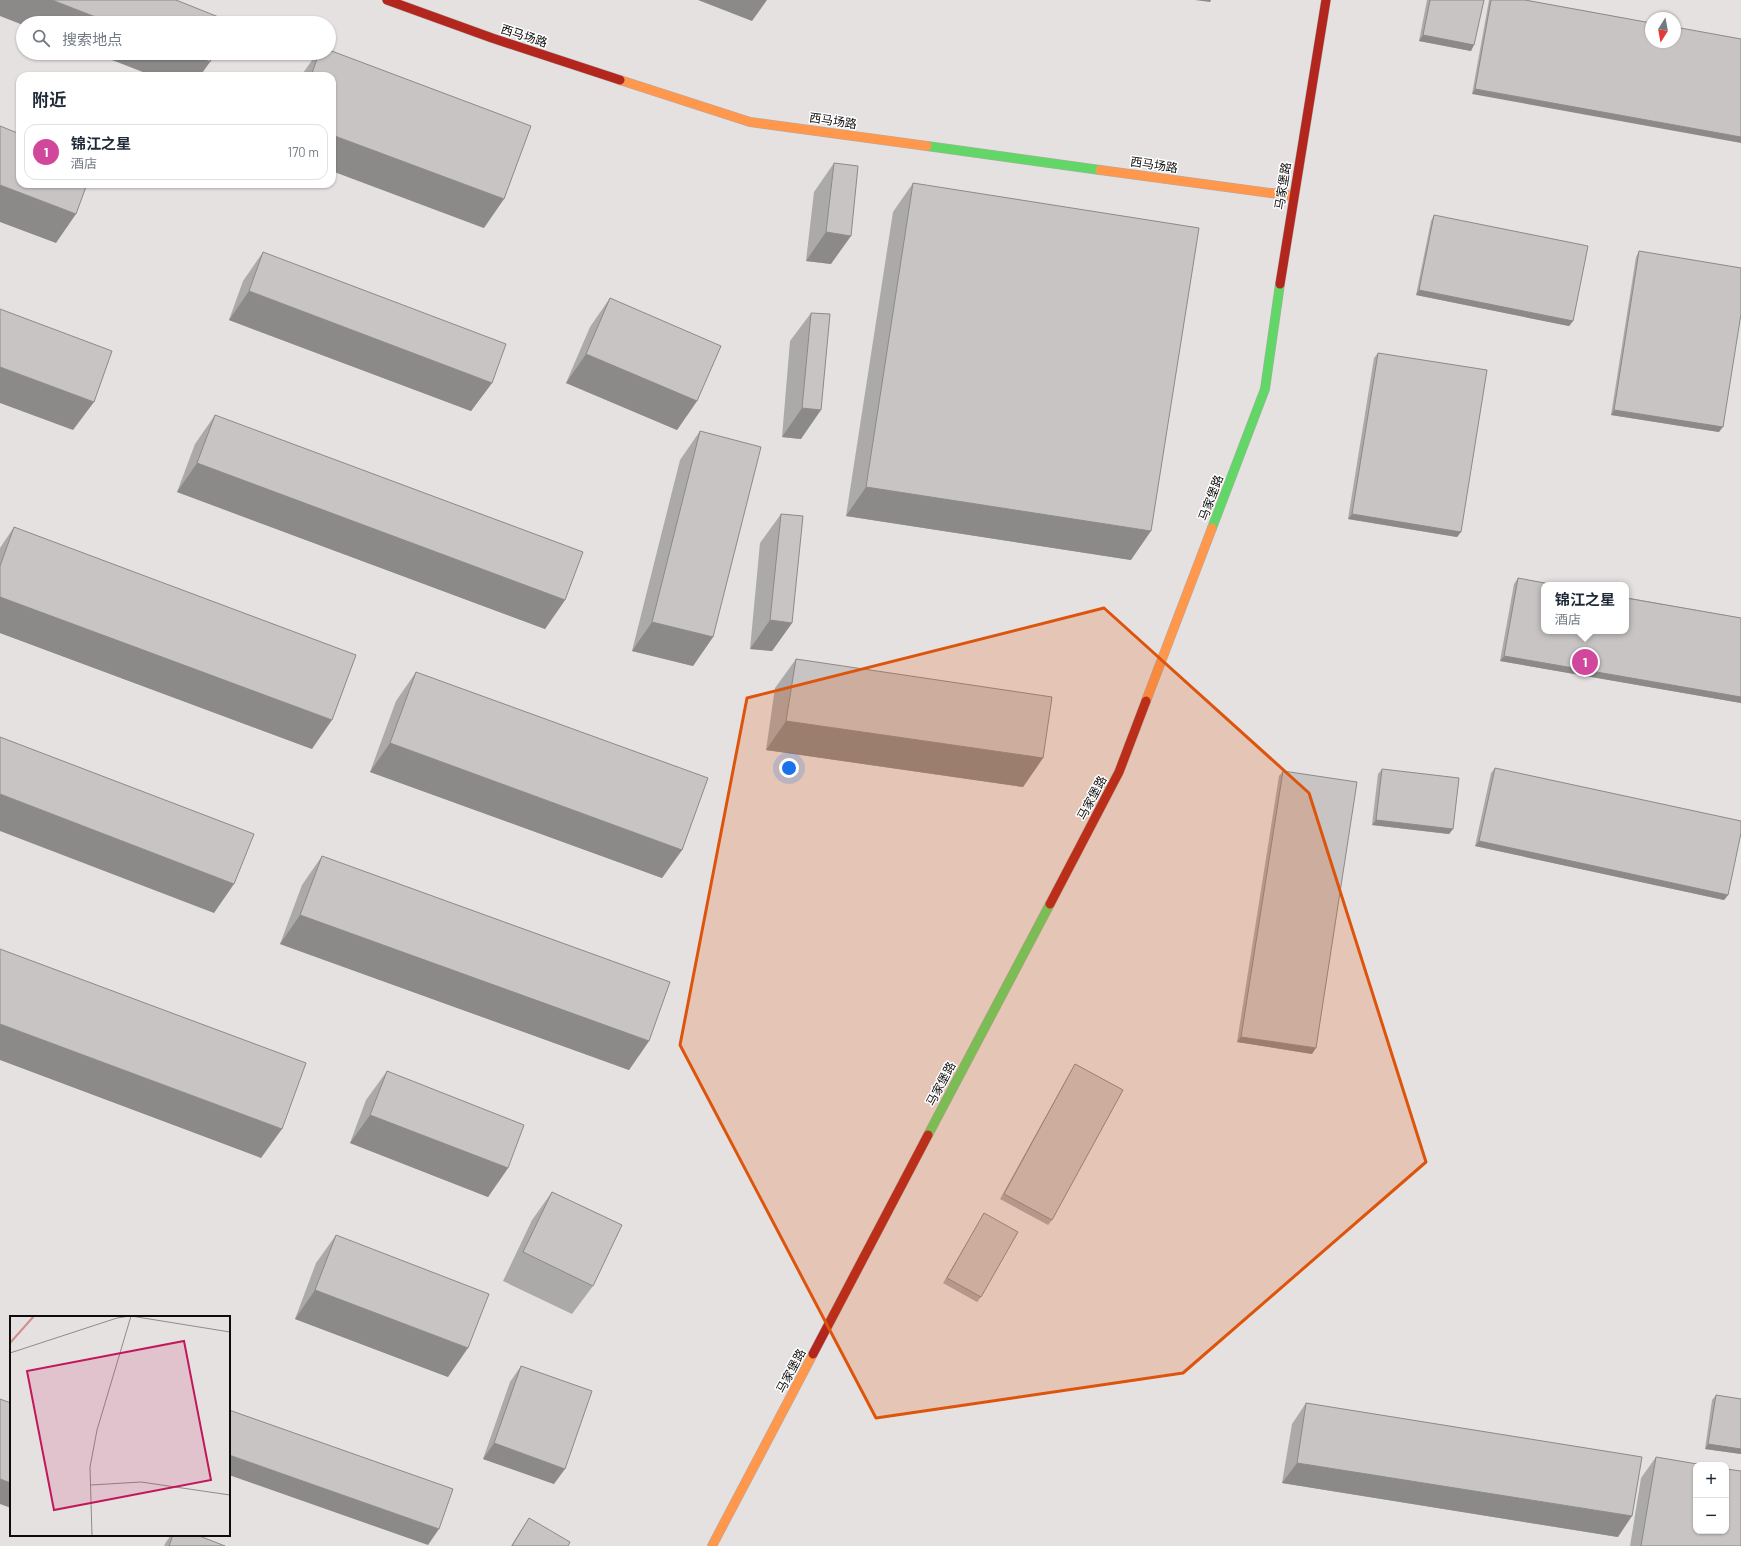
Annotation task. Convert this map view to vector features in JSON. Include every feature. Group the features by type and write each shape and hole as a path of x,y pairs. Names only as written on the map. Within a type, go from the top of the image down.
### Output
{"main road":[{"name":"西马场路","path":"387,0 492,38 750,122 1293,196"},
{"name":"马家堡路","path":"712,1546 1118,772 1265,389 1293,196 1326,0"}],"highlighted area":[{"path":"1104,608 1309,793 1426,1162 1183,1373 876,1418 680,1045 747,698"}],"building":[{"path":"52,0 176,0 216,16 93,16"},
{"path":"1430,0 1484,0 1474,45 1423,35"},
{"path":"1491,0 1525,0 1645,22 1645,48 1681,48 1681,28 1741,39 1741,137 1475,89"},
{"path":"336,53 531,126 504,199 336,136 336,72 312,72 317,60 336,60"},
{"path":"0,126 16,132 16,188 86,188 76,214 0,185"},
{"path":"834,163 858,166 851,236 826,232"},
{"path":"913,183 1199,228 1151,531 866,487"},
{"path":"1434,215 1588,246 1573,321 1419,290"},
{"path":"1639,251 1741,268 1741,314 1723,427 1614,410"},
{"path":"263,252 506,344 492,383 249,291"},
{"path":"610,298 721,346 697,401 586,354"},
{"path":"0,309 112,351 94,402 0,367"},
{"path":"811,313 830,314 821,410 802,408"},
{"path":"1378,353 1487,370 1461,532 1352,514"},
{"path":"215,415 583,552 565,600 197,463"},
{"path":"700,431 761,447 713,637 652,622"},
{"path":"781,514 803,516 792,623 770,620"},
{"path":"14,527 356,655 332,720 0,597 0,566"},
{"path":"1518,578 1541,582 1541,634 1629,634 1629,599 1741,618 1741,697 1504,656"},
{"path":"796,659 1052,697 1043,758 786,721"},
{"path":"416,672 708,778 682,850 390,743"},
{"path":"0,737 254,834 234,884 0,794"},
{"path":"1495,768 1741,821 1741,833 1728,895 1479,841"},
{"path":"1382,769 1459,778 1453,829 1376,820"},
{"path":"1283,771 1357,782 1316,1048 1241,1037"},
{"path":"322,856 670,982 649,1041 300,915"},
{"path":"0,949 306,1063 282,1129 0,1024"},
{"path":"1075,1064 1123,1090 1052,1220 1004,1194"},
{"path":"387,1071 524,1125 508,1168 370,1115"},
{"path":"552,1192 622,1225 593,1286 523,1252"},
{"path":"984,1213 1018,1232 981,1297 947,1278"},
{"path":"336,1235 489,1294 468,1348 315,1290"},
{"path":"521,1366 592,1391 565,1469 494,1443"},
{"path":"1716,1395 1741,1399 1741,1449 1708,1444"},
{"path":"0,1399 10,1403 10,1483 0,1479"},
{"path":"1306,1403 1642,1457 1632,1516 1297,1463"},
{"path":"230,1410 453,1489 439,1529 230,1455"},
{"path":"1656,1457 1693,1463 1693,1534 1729,1534 1729,1469 1741,1471 1741,1546 1641,1546"},
{"path":"529,1518 570,1542 568,1546 512,1546"},
{"path":"173,1536 200,1536 225,1546 169,1546"}],"traffic: fast":[{"path":"927,146 1100,170"},
{"path":"1212,528 1265,389 1280,284"},
{"path":"928,1135 1050,904"}],"traffic: slow":[{"path":"620,80 750,122 927,146"},
{"path":"1100,170 1293,196"},
{"path":"1146,701 1212,528"},
{"path":"712,1546 813,1354"}],"traffic: jam":[{"path":"387,0 492,38 620,80"},
{"path":"1280,284 1326,0"},
{"path":"1050,904 1119,772 1146,701"},
{"path":"813,1354 928,1135"}],"place":[{"name":"锦江之星","path":"1585,662"}]}
